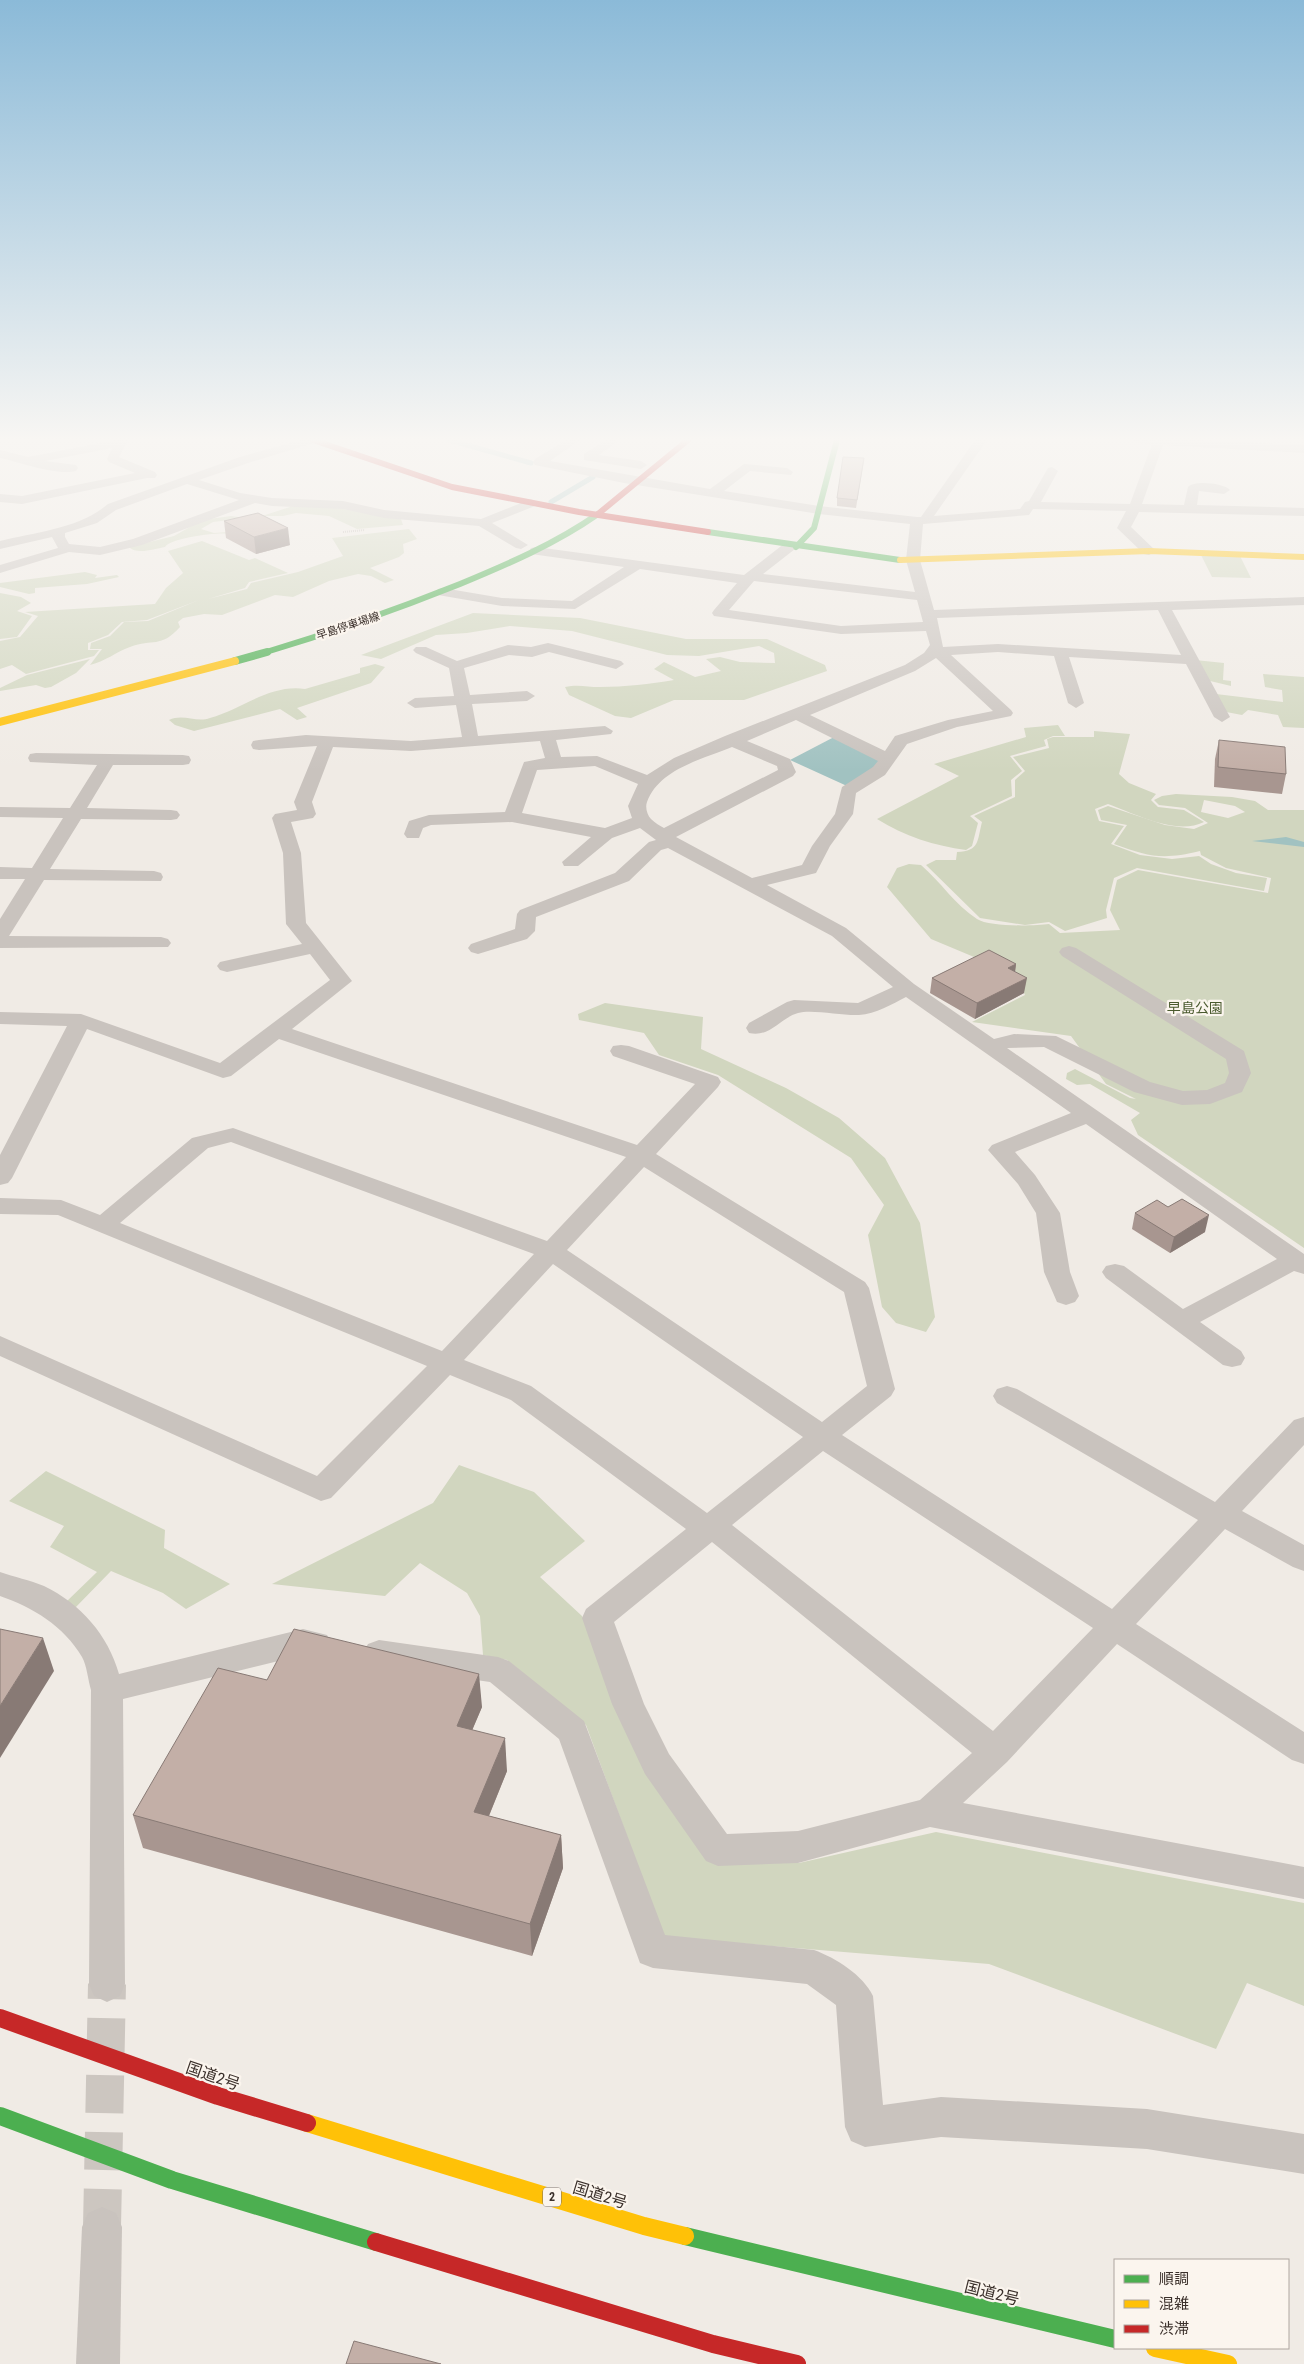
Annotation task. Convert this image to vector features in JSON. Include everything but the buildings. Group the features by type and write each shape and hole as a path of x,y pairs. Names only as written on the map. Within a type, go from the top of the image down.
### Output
{"main road":[{"name":"早島停車場線","path":"0,712 224,655 342,620 456,576 516,550"},
{"name":"早島停車場線","path":"0,722 291,644 360,622 443,592 518,550"},
{"path":"814,550 864,558 912,560 1149,551 1304,556"},
{"name":"国道2号","path":"0,2018 218,2096 644,2226 1114,2339"},
{"path":"0,2116 172,2180 713,2344 797,2364"},
{"path":"1160,2349 1228,2364"}],"street":[{"path":"0,569 60,550"},
{"path":"556,550 637,566 749,578 929,612"},
{"path":"788,550 749,578 719,613 841,630 929,612 1163,607 1304,601"},
{"path":"914,550 912,560 929,612 936,645 935,652"},
{"path":"443,592 502,602 575,604 637,566"},
{"path":"1163,607 1222,717"},
{"path":"422,650 456,666 508,650 532,652 548,647 616,664"},
{"path":"1181,1321 1300,1263 907,988 839,932 666,839 642,821 637,806 643,789 649,782 680,762 910,668 935,652 998,648 1191,660"},
{"path":"1060,651 1076,703"},
{"path":"750,884 809,869 821,846 844,814 848,791 879,771 901,740 954,723 1005,714 935,652"},
{"path":"456,666 471,741"},
{"path":"415,703 527,696"},
{"path":"796,714 888,759"},
{"path":"259,745 306,740 411,746 605,731"},
{"path":"547,736 554,762"},
{"path":"478,948 520,935 525,931 527,914 622,877 655,846 666,839 787,772 784,763 732,740"},
{"path":"0,1018 81,1020 224,1070 342,981 296,924 292,853 281,818 307,814 303,802 327,741"},
{"path":"36,758 184,760"},
{"path":"0,935 108,760"},
{"path":"512,817 530,766 554,762 597,761 649,782"},
{"path":"0,812 172,815"},
{"path":"413,834 415,825 429,820 512,817 606,834"},
{"path":"571,862 606,834 642,821"},
{"path":"0,873 154,876"},
{"path":"0,942 161,943"},
{"path":"227,966 315,947"},
{"path":"991,1046 1014,1040 1048,1041 1142,1087 1182,1098 1210,1097 1234,1087 1240,1073 1236,1056 1069,952"},
{"path":"757,1028 794,1006 860,1009 875,1004 907,988"},
{"path":"0,1178 81,1020"},
{"path":"278,1031 640,1154 856,1288 881,1389 597,1618 628,1704 657,1764 718,1850 798,1847 930,1812 1304,1883"},
{"path":"0,1344 321,1490 447,1362 640,1154 710,1082 620,1051"},
{"path":"1066,1296 1057,1272 1048,1213 1026,1180 1000,1150 1087,1115"},
{"path":"104,1224 200,1142 233,1135 551,1251 822,1436 1304,1750"},
{"path":"0,1206 61,1208 521,1393 710,1527 995,1752"},
{"path":"1115,1272 1232,1358"},
{"path":"1006,1396 1220,1515 1304,1559"},
{"path":"930,1812 995,1752 1304,1427"},
{"path":"0,1584 33,1595 71,1620 97,1652 107,1690 107,1984"},
{"path":"107,1690 303,1642 498,1670 572,1731 654,1951 814,1967 854,1996 864,2127 942,2117 1148,2129 1304,2154"},
{"path":"98,2364 102,2226"}],"green space":[{"path":"225,550 249,560 255,558 288,573 249,582 245,588 208,599 247,589 251,583 298,572 343,556 340,550 404,550 404,553 399,557 370,568 394,580 385,583 371,576 358,574 329,581 293,597 275,595 222,615 204,614 183,618 178,622 180,627 167,638 161,641 138,644 90,665 102,649 90,649 91,643 110,636 124,622 148,621 199,600 147,620 122,622 108,635 88,643 88,650 99,650 94,656 26,674 12,665 0,669 0,641 20,637 38,616 25,612 155,604 166,588 183,573 168,551"},
{"path":"1201,555 1240,556 1251,578 1212,577"},
{"path":"85,572 97,575 95,578 117,575 119,577 87,584 35,588 35,593 29,594 0,587 0,583"},
{"path":"0,593 21,597 31,603 17,611 32,616 17,637 0,639"},
{"path":"473,613 580,618 686,639 767,639 825,665 827,671 744,700 674,700 631,718 615,716 569,695 565,687 619,686 674,680 654,669 664,662 695,677 721,671 706,659 720,657 740,662 775,663 774,653 759,646 699,656 667,655 572,631 510,626 467,633 436,635 381,659 361,655"},
{"path":"90,659 76,673 51,687 45,688 36,685 0,691 0,688 27,675"},
{"path":"1195,660 1224,663 1223,680 1231,681 1231,686 1206,680"},
{"path":"375,664 385,667 371,683 297,708 307,717 297,720 280,709 194,731 175,725 169,720 179,717 210,718 280,690 292,688 305,689 360,673 360,668"},
{"path":"1263,674 1304,677 1304,728 1283,727 1278,715 1248,710 1242,715 1221,711 1216,694 1283,702 1282,690 1265,687"},
{"path":"1058,725 1065,736 1053,736 1044,740 1046,746 1010,756 1022,771 1011,780 1012,796 970,816 978,823 972,846 966,850 920,839 877,819 959,776 934,764 1026,737 1024,728"},
{"path":"1094,731 1130,734 1119,774 1129,783 1156,794 1151,800 1158,807 1184,810 1204,822 1193,826 1169,825 1143,818 1108,804 1095,809 1099,821 1124,826 1111,844 1140,855 1172,859 1199,856 1211,864 1236,873 1267,878 1264,891 1137,868 1114,878 1106,910 1107,918 1065,931 1049,922 1025,925 980,918 926,865 936,860 956,860 957,852 970,850 974,847 978,840 982,822 974,816 1015,797 1015,780 1025,771 1013,757 1049,748 1047,739 1053,737 1094,737"},
{"name":"早島公園","path":"1176,794 1232,797 1255,801 1268,810 1304,810 1304,1248 1138,1135 1131,1120 1140,1113 1090,1084 1077,1085 1066,1079 1067,1073 1075,1069 1130,1098 1136,1099 1106,1084 1071,1036 972,1022 1025,995 1018,980 986,962 931,939 887,887 897,868 909,864 921,865 962,907 983,922 1001,925 1049,924 1060,933 1120,930 1110,910 1117,880 1138,870 1268,893 1271,878 1226,868 1201,855 1200,851 1176,856 1156,856 1114,844 1127,825 1101,820 1098,810 1108,806 1165,825 1194,829 1208,823 1185,808 1159,805 1154,800 1162,796","holes":["1204,800 1235,806 1245,812 1228,818 1201,812"]},
{"path":"605,1003 703,1017 701,1049 786,1088 839,1118 885,1158 920,1223 935,1317 926,1332 896,1323 882,1307 868,1235 884,1205 851,1158 718,1075 659,1055 644,1033 579,1020 578,1014"},
{"path":"459,1465 534,1492 585,1541 540,1577 582,1616 638,1757 708,1860 799,1863 936,1832 1304,1903 1304,2006 1247,1983 1216,2049 989,1964 664,1937 586,1725 507,1660 483,1655 480,1616 467,1593 420,1563 385,1596 272,1584 433,1503"},
{"path":"46,1471 165,1530 164,1548 230,1584 186,1609 163,1593 111,1571 74,1609 64,1604 97,1572 50,1547 64,1526 9,1501"}],"water":[{"path":"836,736 880,760 873,771 847,786 790,760"},
{"path":"1286,837 1304,842 1304,847 1252,841"}],"tunnel":[{"path":"102,2227 107,1984"}],"traffic: fast":[{"path":"235,661 293,644 406,605 537,550"},
{"path":"834,550 900,560"},
{"path":"0,2116 172,2180 376,2242"},
{"path":"685,2236 1114,2339"}],"traffic: slow":[{"path":"900,560 1149,551 1304,557"},
{"path":"0,722 235,661"},
{"path":"307,2123 644,2226 685,2236"},
{"path":"1160,2349 1228,2364"}],"traffic: jam":[{"path":"0,2018 218,2096 307,2123"},
{"path":"376,2242 713,2344 797,2364"}]}
